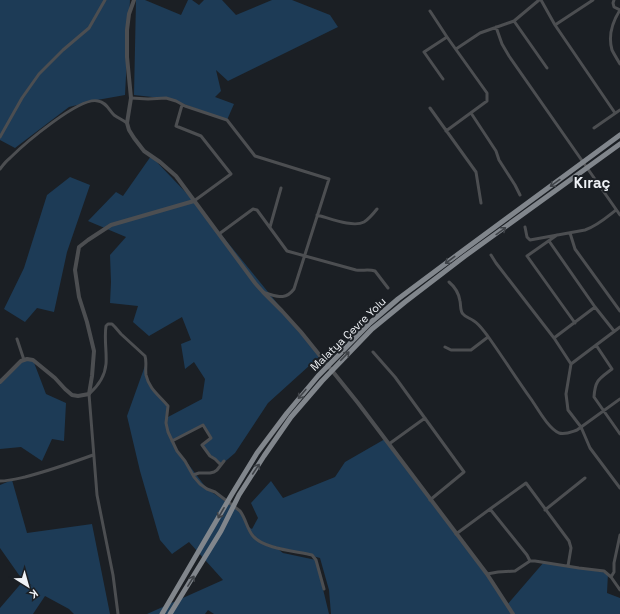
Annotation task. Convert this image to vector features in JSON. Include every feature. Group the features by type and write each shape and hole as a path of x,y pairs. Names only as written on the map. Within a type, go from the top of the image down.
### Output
{"highway":[{"name":"Malatya Çevre Yolu","path":"162,614 257,453 287,412 318,376 370,323 398,299 620,135"},
{"name":"Malatya Çevre Yolu","path":"170,614 221,531 239,495 264,456 291,417 322,381 372,329 405,302 465,256 620,144"}],"street":[{"path":"0,137 22,98 39,74 63,50 89,28 105,0"},
{"path":"134,0 129,14 126,57 130,98 127,123 131,134 144,151 176,176 263,292 290,320 358,403 487,574 513,614"},
{"path":"456,49 480,33 514,22 540,0 555,25 615,113"},
{"path":"555,25 592,0"},
{"path":"613,0 614,7 620,10 614,19 611,42 612,50 620,64"},
{"path":"430,11 487,93 487,101 446,131"},
{"path":"514,22 547,68"},
{"path":"496,27 502,44 509,56 620,215"},
{"path":"443,79 424,52 447,37"},
{"path":"130,98 166,98 176,101 182,105 221,117 227,120 251,153 255,156 329,179 294,288 288,295 283,297 263,292"},
{"path":"0,169 19,149 60,116 86,103 97,100 103,102 114,116 127,123"},
{"path":"118,614 113,575 97,495 93,455 88,394 92,376 94,351 79,297 76,270 79,247 111,225 194,201 231,174 201,136 176,126 182,105"},
{"path":"430,108 476,172 481,203"},
{"path":"594,128 620,110"},
{"path":"471,113 496,152 499,160 520,195"},
{"path":"270,227 281,188"},
{"path":"219,234 253,209 257,210 287,251 356,270 375,271 388,288"},
{"path":"317,215 350,224 356,224 363,223 377,209"},
{"path":"525,227 527,237 530,240 570,233 590,229 616,210"},
{"path":"570,233 575,249 620,311"},
{"path":"557,235 527,256 575,323"},
{"path":"548,241 614,331"},
{"path":"491,255 554,338 571,364 566,394 570,414 581,427 590,448 620,488"},
{"path":"449,282 458,294 463,315 477,323 553,429 563,434 570,433 581,427 620,399"},
{"path":"554,338 595,307"},
{"path":"0,382 21,361 27,359 33,360 55,378 72,395 78,396 88,394 99,384 104,373 106,365 106,326 108,324 112,324 145,356 145,371 150,385 158,397 168,406 166,423 168,432 177,451 192,475 200,484 207,489 216,492 240,511 254,538 268,546 312,555 316,560 324,589"},
{"path":"571,364 620,327"},
{"path":"445,347 451,350 471,350 488,338"},
{"path":"18,339 24,360"},
{"path":"596,345 612,369 599,379 596,384 594,397 620,434"},
{"path":"373,352 395,377 464,472 430,500"},
{"path":"389,444 425,418"},
{"path":"172,441 202,425 211,438 202,445 210,456 221,465"},
{"path":"0,482 36,474 73,463 93,455"},
{"path":"192,475 214,472 224,461"},
{"path":"545,510 585,478"},
{"path":"456,534 526,481 545,510 569,541 571,548 568,566"},
{"path":"490,509 527,555 530,561"},
{"path":"611,577 614,572 614,562 620,535"},
{"path":"487,574 515,571 530,561 534,561 604,571 611,577 620,590"}],"shaded area":[{"path":"0,0 130,0 125,95 69,107 15,148 0,140"},
{"path":"136,0 145,0 181,15 188,0 192,0 199,5 204,0 222,0 236,15 272,0 292,0 330,15 338,27 228,81 216,70 221,91 215,97 234,104 227,120 170,99 134,95"},
{"path":"151,156 194,201 320,356 268,403 235,453 221,465 205,450 202,445 211,438 203,425 174,441 176,448 207,489 240,511 247,526 252,529 258,518 251,503 271,481 283,498 335,477 345,462 385,439 496,587 507,605 544,562 608,573 607,593 620,598 620,614 331,614 329,590 320,558 274,546 283,553 316,560 329,614 214,614 208,610 205,614 147,614 223,580 189,542 172,554 160,540 140,471 127,416 146,363 145,371 150,385 168,406 168,417 202,399 205,379 194,362 185,369 181,344 191,340 182,317 149,336 133,322 138,306 110,303 110,255 126,237 88,221 116,192 123,196"},
{"path":"70,177 90,185 67,252 54,312 37,308 25,322 4,309 24,268 47,195"},
{"path":"24,360 33,360 46,394 66,403 64,441 52,439 42,461 21,447 0,449 0,379"},
{"path":"12,480 27,533 92,524 110,614 74,614 69,609 45,596 33,614 0,614 0,608 24,580 34,587 19,575 0,548 0,485"}],"district":[{"name":"Kıraç","path":"592,183"}]}
